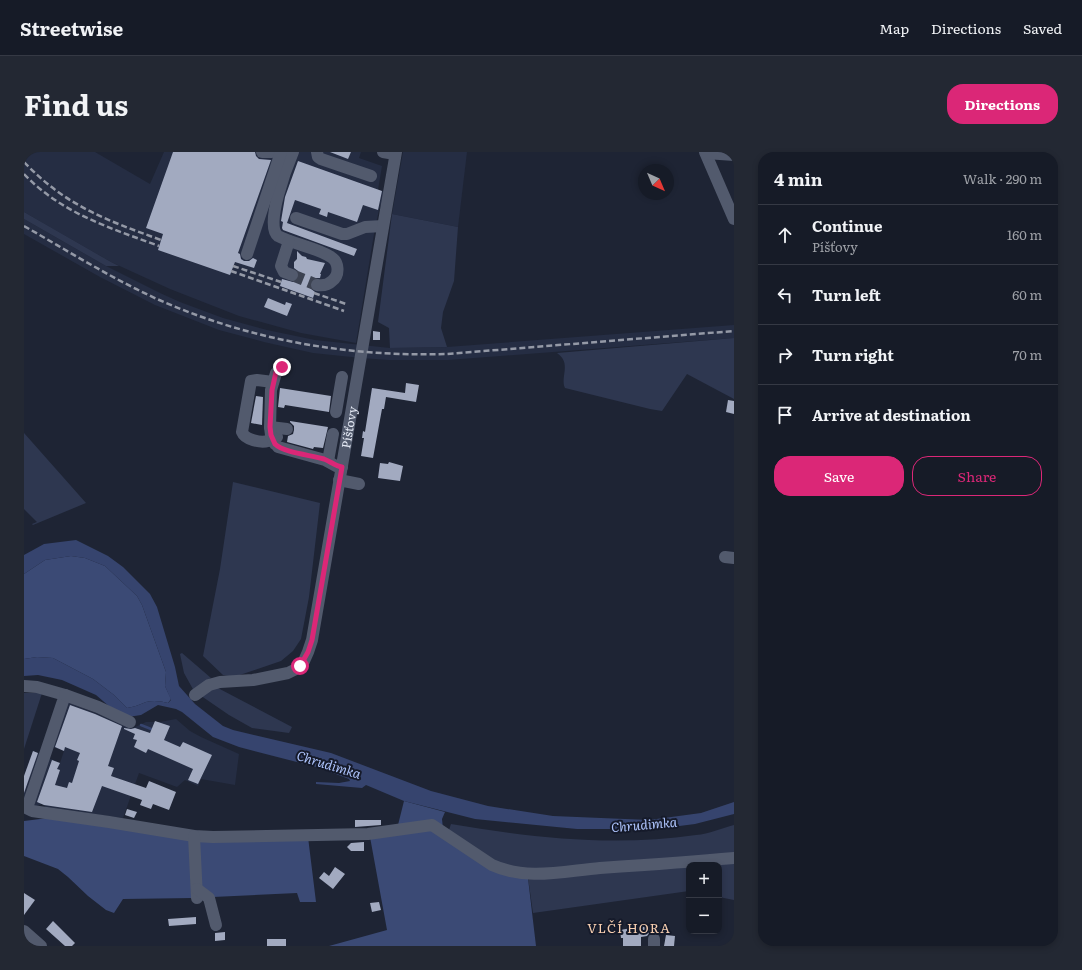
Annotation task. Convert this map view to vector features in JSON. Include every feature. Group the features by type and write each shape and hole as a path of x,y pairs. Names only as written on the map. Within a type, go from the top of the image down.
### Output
{"street":[{"path":"262,152 272,152"},
{"path":"247,254 281,152"},
{"path":"293,152 284,178 273,224 275,234 289,241 327,255 335,261 338,272 335,278 326,285 317,285"},
{"path":"317,152 318,157 321,159 371,176"},
{"path":"383,152 396,153"},
{"name":"Píšťovy","path":"195,695 210,685 220,682 254,680 288,673 296,669 304,661 308,652 312,640 396,153"},
{"path":"734,155 706,153 734,219"},
{"path":"296,218 342,234 347,234 365,227 383,226"},
{"path":"289,241 281,266 284,272 292,275"},
{"path":"275,439 273,382 276,372 282,367"},
{"path":"336,412 340,377 357,380"},
{"path":"273,382 257,380 251,381 242,432 245,437 266,442 275,439 286,428"},
{"path":"328,461 333,434"},
{"path":"275,439 328,461 336,466 340,475 359,484"},
{"path":"24,686 36,687 65,695 98,707 130,722"},
{"path":"65,695 28,805 28,809 45,813 194,836 232,837 368,834 432,825 492,865 503,870 530,874 734,858"},
{"path":"194,836 197,893 209,898 216,925"},
{"path":"24,931 41,946"}],"shaded area":[{"path":"24,152 95,152 150,184 164,152 361,152 359,158 382,166 378,190 385,192 375,228 356,343 301,333 239,316 170,289 111,262 55,230 24,212"},
{"path":"403,152 467,152 458,227 392,214"},
{"path":"24,212 119,266 106,266 24,219"},
{"path":"392,214 458,227 454,281 443,312 441,328 447,347 390,348 389,328 378,322"},
{"path":"24,219 106,266 180,302 223,318 267,330 315,340 390,348 447,347 734,325 734,338 448,360 389,360 313,353 219,330 155,305 100,277 24,234"},
{"path":"734,338 734,399 687,374 662,411 565,388 564,361 557,353"},
{"path":"24,433 86,503 33,525 32,524 37,522 24,509"},
{"path":"233,482 320,503 309,597 301,639 293,651 281,661 234,677 223,675 203,656 220,569"},
{"path":"71,556 85,558 105,566 137,596 142,605 166,672 165,686 171,699 168,703 151,701 127,708 114,695 93,679 53,658 37,657 24,659 24,574 45,560"},
{"path":"182,653 211,678 209,679 216,687 292,727 289,733 252,728 229,715 194,691 184,673 180,654"},
{"path":"24,693 42,693 24,749"},
{"path":"68,702 133,728 146,722 160,722 176,719 190,731 239,754 235,785 201,779 198,786 185,780 177,787 139,773 123,818 47,808 42,804 24,811 24,776 33,751 60,763 64,751 53,747"},
{"path":"404,801 445,812 442,819 443,829 498,865 527,870 536,946 329,946 387,930 370,837 396,833"},
{"path":"56,817 191,837 193,898 123,899 114,913 106,910 58,869 24,856 24,821"},
{"path":"451,824 542,837 635,840 665,839 696,835 734,825 734,900 722,898 722,862 686,862 686,891 533,913 527,870 498,865 448,833"},
{"path":"308,837 316,902 300,902 297,893 213,897 201,887 198,838"}],"water":[{"name":"Chrudimka","path":"76,540 108,556 123,567 150,594 157,607 175,667 179,686 195,704 223,726 233,730 331,753 431,791 488,806 553,816 649,820 701,813 734,802 734,814 695,824 656,829 577,829 475,819 404,801 366,785 362,788 316,784 316,782 339,783 350,781 349,779 320,768 239,747 213,737 182,712 176,709 158,705 141,715 128,717 117,713 96,695 62,680 38,675 24,676 24,659 37,657 53,658 93,679 114,695 127,708 149,701 168,703 171,700 165,686 166,672 142,605 137,596 105,566 85,558 71,556 45,560 24,574 24,555 44,544"}],"building":[{"path":"173,152 255,152 259,159 271,160 238,253 244,261 249,261 253,258 257,260 254,268 235,262 230,275 158,250 163,234 146,228"},
{"path":"330,152 351,152 348,159"},
{"path":"298,161 382,191 378,210 363,205 357,222 328,212 327,217 319,214 321,209 295,200 287,223 357,249 354,256 283,230 283,222 281,221 285,197"},
{"path":"297,251 307,259 325,263 320,274 320,278 314,278 310,284 310,288 315,292 313,298 280,286 282,279 293,282 299,278 298,271 294,268 294,262 297,259"},
{"path":"268,298 285,305 286,302 292,304 287,316 264,307"},
{"path":"373,331 380,332 380,340 373,340"},
{"path":"406,383 419,385 416,402 386,397 384,409 382,409 373,458 361,456 364,438 362,438 363,431 365,432 372,388 405,393"},
{"path":"280,388 331,396 329,412 285,405 284,408 278,407"},
{"path":"256,396 263,397 262,425 251,423"},
{"path":"728,400 734,401 734,414 726,412"},
{"path":"290,421 328,427 323,448 314,447 313,449 287,442 288,436 293,434 294,430 294,426"},
{"path":"389,462 403,466 400,481 378,478 380,463 388,464"},
{"path":"70,705 122,726 108,766 114,768 111,776 146,788 149,781 176,792 169,810 153,804 151,809 140,805 142,800 102,786 92,812 44,805 37,802 52,760 60,763 57,769 60,770 55,785 67,788 69,782 72,783 80,753 65,747 64,751 55,747"},
{"path":"155,721 170,726 164,740 180,747 183,742 212,755 198,784 188,780 193,769 148,749 146,753 134,747 137,740 133,739 135,734 124,729 135,728 150,733"},
{"path":"33,751 38,753 24,793 24,776"},
{"path":"127,809 137,812 134,818 125,815"},
{"path":"355,820 381,820 381,825 355,827"},
{"path":"364,842 364,851 351,851 347,847 351,843"},
{"path":"335,867 345,874 333,889 319,878 324,872 329,876"},
{"path":"24,893 35,900 24,915"},
{"path":"379,902 381,910 372,912 370,903"},
{"path":"196,917 196,924 169,926 168,919"},
{"path":"53,921 75,943 72,946 65,946 46,929"},
{"path":"649,925 650,932 647,936 641,937 641,946 623,946 623,938 621,938 620,930"},
{"path":"225,932 225,940 215,941 215,933"},
{"path":"666,935 675,936 674,946 664,946"},
{"path":"267,939 286,939 286,946 267,946"}],"waterway":[{"path":"141,725 151,729"}],"tunnel":[{"path":"292,275 317,285"}],"railway":[{"path":"24,162 55,190 71,201 122,226 161,240"},
{"path":"24,174 38,188 70,209 105,226 159,246"},
{"path":"24,226 123,282 157,299 192,313 263,335 336,349 410,354 447,354 734,331"},
{"path":"233,266 281,282"},
{"path":"231,271 344,311"},
{"path":"314,293 346,304"}],"district":[{"name":"VLČÍ HORA","path":"629,927"}],"route":[{"path":"282,367 276,372 272,390 270,427 271,435 275,444 285,450 325,460 336,466 342,467 312,640 304,661 300,666"}]}
